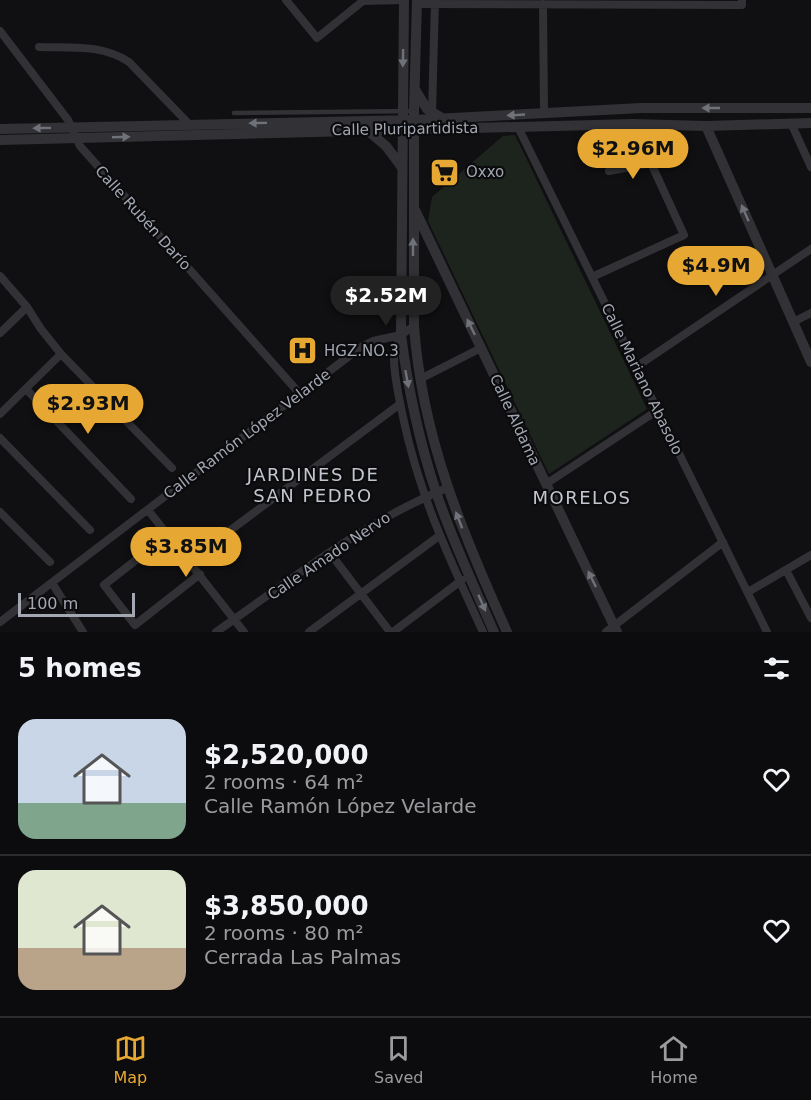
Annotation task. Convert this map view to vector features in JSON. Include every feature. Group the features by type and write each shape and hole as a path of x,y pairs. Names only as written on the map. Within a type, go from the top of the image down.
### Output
{"street":[{"path":"286,0 317,38 363,0 404,0 413,207 414,326 420,380 469,575"},
{"path":"488,630 436,492 414,414 400,335 402,166 415,87 417,2 742,3"},
{"path":"435,2 437,116"},
{"path":"543,4 544,113"},
{"name":"Calle Rubén Darío","path":"0,31 68,120 80,146 300,394"},
{"path":"39,47 99,48 120,56 129,62 190,125"},
{"path":"415,87 423,105 437,116"},
{"name":"Calle Pluripartidista","path":"0,129 74,133 366,130 437,116 641,108 811,108"},
{"path":"744,108 744,124"},
{"name":"Calle Pluripartidista","path":"0,140 190,125 408,120 518,127 811,123"},
{"path":"791,123 811,167"},
{"path":"592,277 684,235 633,124"},
{"path":"706,126 811,362"},
{"name":"Calle Mariano Abasolo","path":"518,127 767,632"},
{"path":"366,130 386,146 402,166"},
{"path":"609,171 651,163"},
{"name":"Calle Aldama","path":"413,207 546,484 612,630"},
{"path":"636,367 811,249"},
{"path":"0,276 27,307 61,354 172,468"},
{"path":"0,333 27,307"},
{"path":"793,322 811,313"},
{"name":"Calle Ramón López Velarde","path":"0,622 367,343 400,335 414,326"},
{"path":"400,335 394,358 400,404 410,451 424,497 439,536 469,575 507,632"},
{"path":"420,380 481,348"},
{"path":"0,414 61,354"},
{"path":"26,388 131,499"},
{"path":"189,561 400,404"},
{"path":"546,484 658,410"},
{"path":"0,438 90,530"},
{"name":"Calle Amado Nervo","path":"216,632 384,518 447,488"},
{"path":"148,510 244,632"},
{"path":"0,512 50,562"},
{"path":"168,535 104,585 135,625 200,574"},
{"path":"309,632 439,536"},
{"path":"612,630 723,543"},
{"path":"330,553 392,632 469,575"},
{"path":"748,592 811,555"},
{"path":"786,570 811,618"},
{"path":"52,583 83,632"}],"lane":[{"path":"234,113 408,120"}],"shaded area":[{"path":"515,135 647,409 549,474 428,221 432,197 503,136"}],"place":[{"name":"Oxxo","path":"445,172"},
{"name":"HGZ.NO.3","path":"303,351"}],"district":[{"name":"JARDINES DE SAN PEDRO","path":"313,484"},
{"name":"MORELOS","path":"582,497"}]}
